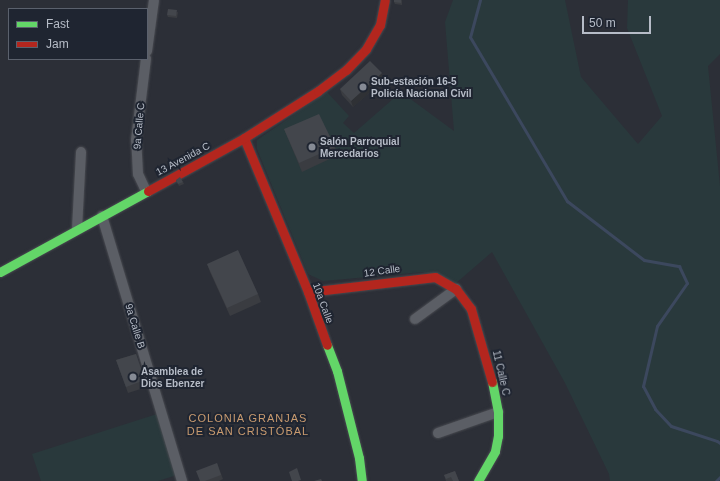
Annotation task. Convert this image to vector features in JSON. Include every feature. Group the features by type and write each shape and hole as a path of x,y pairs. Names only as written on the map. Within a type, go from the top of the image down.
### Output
{"street":[{"path":"148,44 154,0"},
{"name":"13 Avenida C","path":"0,272 244,138 318,91 346,70 366,49 380,25 385,0"},
{"name":"9a Calle C","path":"146,60 136,140 138,174 146,191"},
{"name":"10a Calle","path":"244,138 308,292 337,371 359,458 362,481"},
{"path":"77,229 81,152"},
{"name":"9a Calle B","path":"102,216 182,481"},
{"name":"12 Calle","path":"308,292 424,277 435,277 456,289"},
{"path":"414,319 456,289"},
{"name":"11 Calle C","path":"456,289 471,309 491,374 498,412 498,436 495,451 478,481"},
{"path":"438,433 498,412"}],"shaded area":[{"path":"453,0 565,0 581,77 638,144 662,116 627,28 628,0 720,0 720,54 708,66 720,186 720,481 610,481 609,474 565,383 492,252 455,284 423,272 323,281 308,274 257,149 257,140 327,92 349,116 343,123 354,133 401,92 454,131 445,22"},
{"path":"157,414 177,475 158,481 41,481 32,454"}],"building":[{"path":"394,0 401,0 401,3 394,2"},
{"path":"168,9 177,10 176,16 167,15"},
{"path":"370,61 382,73 351,101 340,89"},
{"name":"Salón Parroquial Mercedarios","path":"319,114 335,147 299,163 284,129"},
{"path":"180,177 183,182 178,184 176,180"},
{"path":"238,250 258,294 227,308 207,264"},
{"name":"Asamblea de Dios Ebenzer","path":"136,354 145,380 126,387 116,360"},
{"path":"217,463 221,475 205,481 200,481 196,471"},
{"path":"297,468 301,480 292,481 289,472"},
{"path":"455,471 459,481 453,481 451,477 446,479 444,475"}],"waterway":[{"path":"480,0 470,37 567,201 644,260 679,266 687,283 657,326 643,386 655,409 671,426 720,443"},
{"path":"716,481 720,477"}],"traffic: fast":[{"path":"0,272 148,191"},
{"path":"327,345 337,371 359,458 362,481"},
{"path":"478,481 495,451 498,436 498,412 492,382"}],"traffic: jam":[{"path":"148,191 244,138 318,91 346,70 366,49 380,25 385,0"},
{"path":"244,138 308,292 327,345"},
{"path":"308,292 435,277 456,289 471,309 492,382"}],"place":[{"name":"Sub-estación 16-5 Policía Nacional Civil","path":"363,87"},
{"name":"Salón Parroquial Mercedarios","path":"312,147"},
{"name":"Asamblea de Dios Ebenzer","path":"133,377"}],"district":[{"name":"COLONIA GRANJAS DE SAN CRISTÓBAL","path":"248,425"}]}
